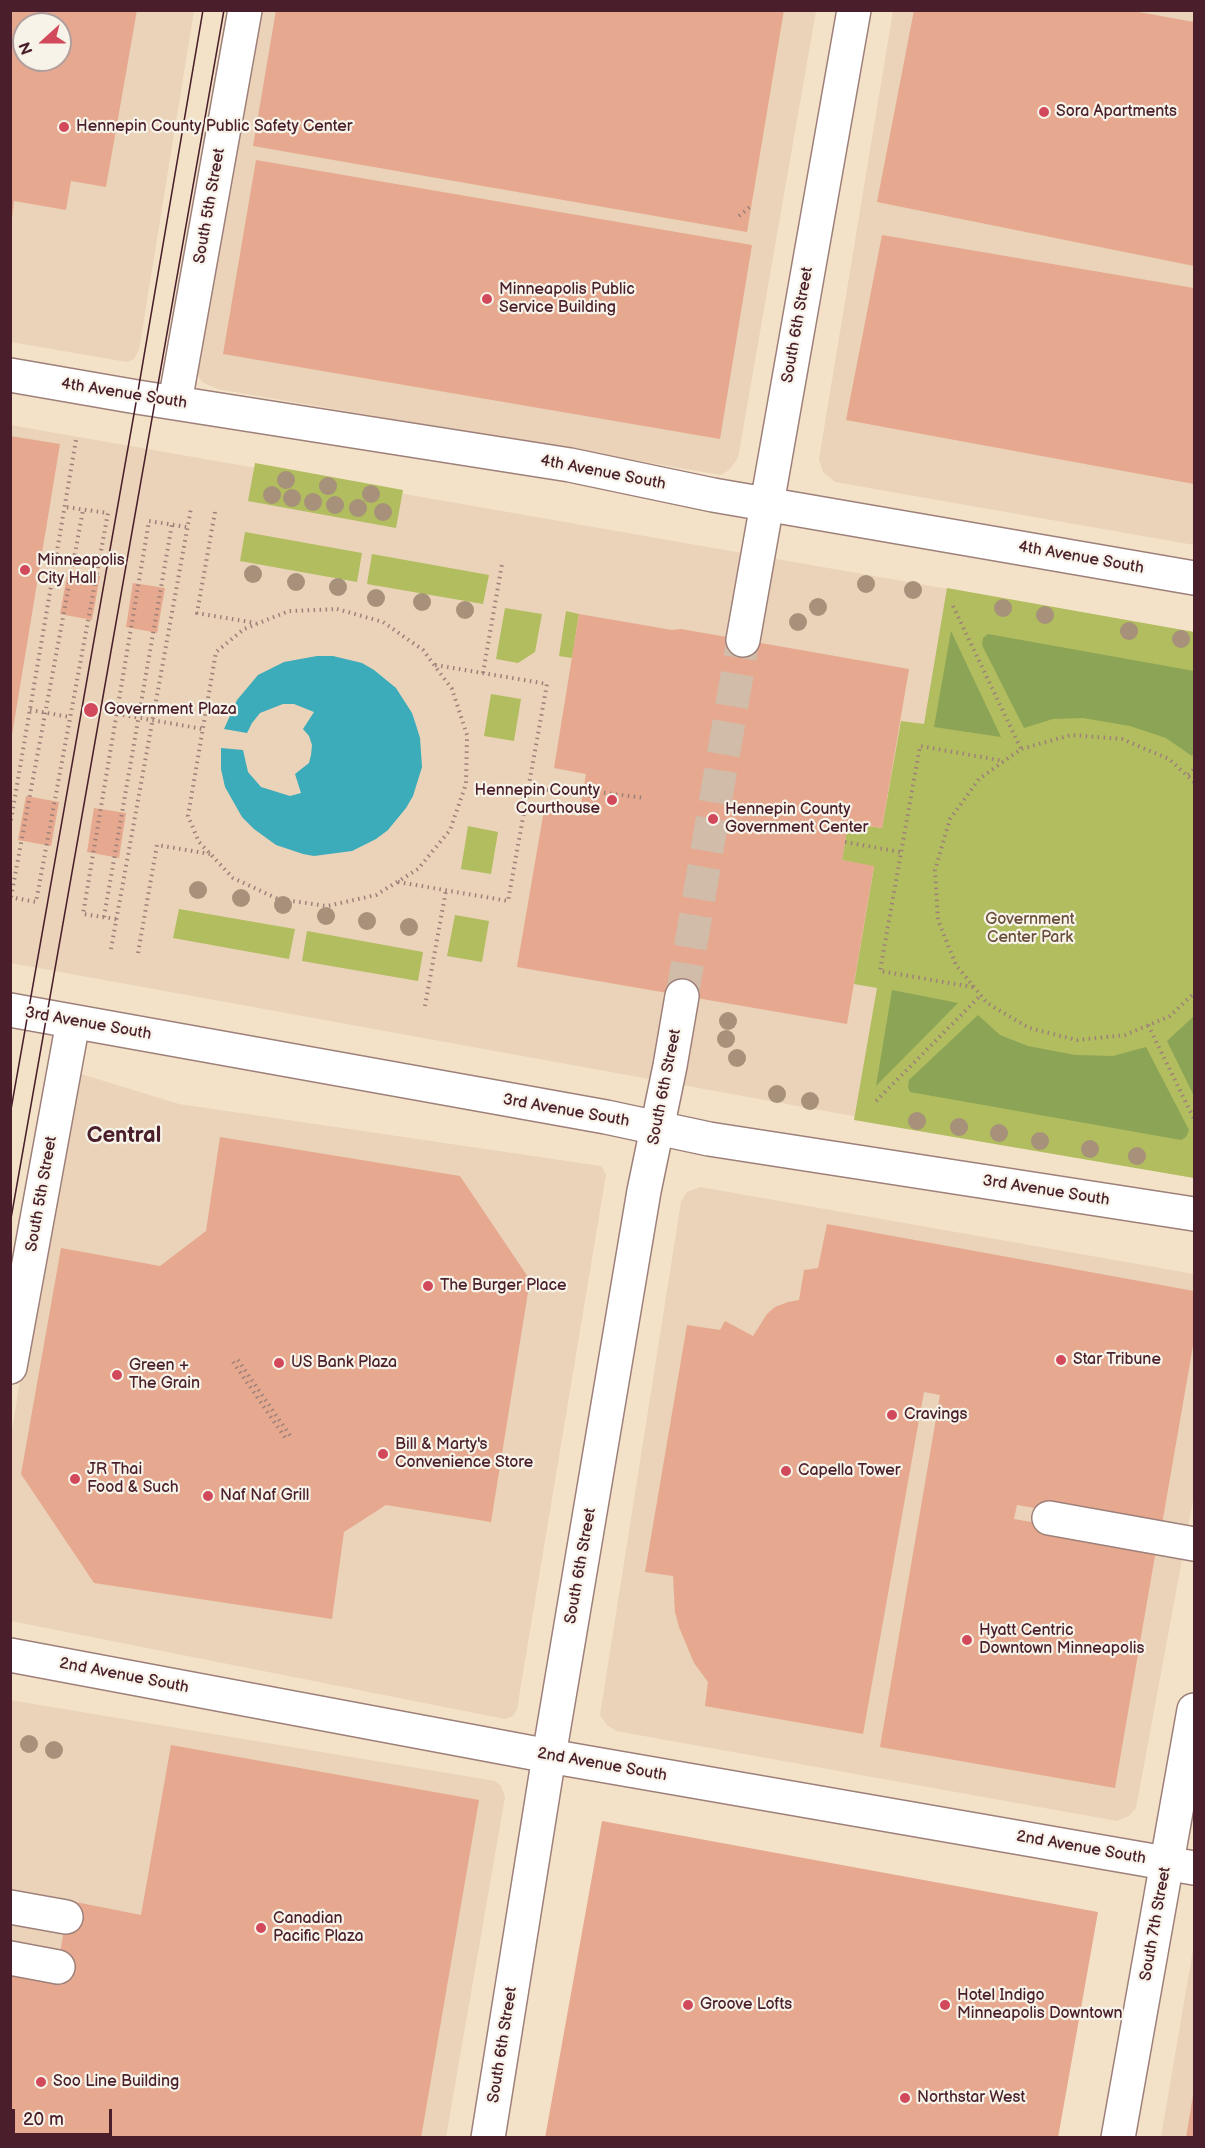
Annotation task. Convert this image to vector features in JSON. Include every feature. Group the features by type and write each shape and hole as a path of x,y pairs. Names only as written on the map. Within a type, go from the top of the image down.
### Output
{"main road":[{"name":"South 5th Street","path":"175,402 245,10"},
{"name":"South 6th Street","path":"742,639 854,10"},
{"name":"4th Avenue South","path":"10,375 570,465 766,504 1194,578"},
{"name":"South 6th Street","path":"488,2138 549,1756 644,1191 682,996"},
{"name":"3rd Avenue South","path":"10,1010 606,1117 709,1139 1194,1214"},
{"name":"South 5th Street","path":"10,1367 73,1022"},
{"path":"1049,1518 1194,1544"},
{"name":"2nd Avenue South","path":"10,1655 549,1756 1181,1866"},
{"name":"South 7th Street","path":"1118,2138 1181,1866 1194,1710"},
{"path":"10,1907 62,1941"},
{"path":"10,1929 62,1941"},
{"path":"10,1958 62,1941"}],"path":[{"path":"739,216 751,206"},
{"path":"10,826 76,440"},
{"path":"65,507 108,513 36,902 11,897 83,510"},
{"path":"111,949 190,508"},
{"path":"215,512 197,613 258,623"},
{"path":"116,919 83,914 149,521 187,527"},
{"path":"104,917 172,524"},
{"path":"483,673 502,564"},
{"path":"953,606 1021,749"},
{"path":"337,609 384,622 423,650 435,665 452,689 467,735 466,784 450,831 418,869 376,895 327,906 278,899 233,878 199,842 188,816 216,652 244,629 289,611 337,609"},
{"path":"397,882 508,901 529,787 547,684 435,665"},
{"path":"30,710 70,717"},
{"path":"117,714 203,729"},
{"path":"1194,782 1169,759 1122,739 1071,735 1021,749 979,779 950,819 935,870 938,920 956,965 987,1003 1029,1028 1077,1040 1125,1035 1170,1016 1194,993"},
{"path":"974,987 880,971 920,746 1004,761"},
{"path":"1188,775 1194,769"},
{"path":"529,787 582,796"},
{"path":"598,792 645,798"},
{"path":"845,842 900,852"},
{"path":"138,953 157,845 210,854"},
{"path":"425,1006 446,890"},
{"path":"876,1101 981,995"},
{"path":"1148,1025 1194,1119"},
{"path":"286,1439 235,1361 291,1437"}],"shaded area":[{"path":"10,11 194,11 139,350 134,359 127,362 11,342"},
{"path":"253,11 816,11 738,458 729,470 721,475 217,389 202,382 193,367"},
{"path":"893,11 1194,11 1194,545 835,482 823,472 819,459"},
{"path":"10,425 1194,632 1194,1178 11,963"},
{"path":"81,1074 179,1104 601,1166 606,1175 517,1709 513,1716 505,1719 11,1621 11,1436 68,1084 73,1076"},
{"path":"700,1187 1194,1274 1194,1495 1136,1808 1129,1816 1117,1821 616,1731 607,1725 600,1715 681,1202 687,1192"},
{"path":"10,1700 495,1781 501,1786 505,1797 446,2137 11,2137"},
{"path":"1194,1944 1194,2137 1161,2137"}],"green space":[{"path":"255,463 403,490 396,528 248,501"},
{"path":"245,532 362,553 357,582 240,561"},
{"path":"372,554 489,575 483,604 367,584"},
{"name":"Government Center Park","path":"947,588 1194,632 1194,1178 854,1120 877,988 854,984 874,867 842,860 848,823 882,828 901,721 924,724"},
{"path":"505,608 542,614 535,652 518,663 496,659"},
{"path":"566,611 579,614 572,658 559,656"},
{"path":"951,631 1001,737 934,727"},
{"path":"988,634 1194,671 1194,753 1192,756 1166,738 1130,726 1083,718 1053,719 1024,728 982,645 983,638"},
{"path":"491,694 521,699 514,741 484,736"},
{"path":"468,826 498,832 491,874 461,869"},
{"path":"179,909 295,929 289,959 173,938"},
{"path":"455,915 489,921 482,962 447,956"},
{"path":"307,931 423,952 418,981 302,961"},
{"path":"892,990 958,1003 876,1086"},
{"path":"978,1015 1000,1035 1028,1046 1075,1055 1113,1056 1146,1047 1189,1130 1186,1137 1181,1140 910,1092 909,1080"},
{"path":"1194,1016 1194,1096 1167,1041"}],"water":[{"path":"317,656 333,656 362,663 396,688 412,713 416,725 420,738 422,767 413,796 388,830 352,851 314,856 276,845 242,817 225,787 221,769 221,748 243,750 248,772 261,787 290,796 301,793 295,774 309,763 312,745 303,729 314,712 294,704 283,704 260,713 247,733 224,729 237,700 258,675 284,662"}],"building":[{"name":"Hennepin County Public Safety Center","path":"10,10 137,10 106,187 71,181 66,210 14,201 12,219"},
{"path":"276,10 784,10 747,232 253,146"},
{"name":"Sora Apartments","path":"914,10 1128,10 1194,22 1194,266 877,202"},
{"name":"Minneapolis Public Service Building","path":"256,160 752,245 720,439 223,354"},
{"path":"882,235 1194,288 1194,484 846,420"},
{"name":"Minneapolis City Hall","path":"10,436 60,444 12,735 10,735"},
{"path":"68,570 100,576 92,620 60,614"},
{"path":"133,583 165,588 157,633 126,627"},
{"name":"Hennepin County Government Center","path":"579,614 672,630 681,629 909,669 882,828 848,823 842,860 874,866 847,1024 517,967 544,810 579,816 586,774 554,768"},
{"path":"26,796 59,802 51,846 18,840"},
{"path":"94,808 126,813 119,858 87,852"},
{"name":"US Bank Plaza","path":"220,1137 460,1176 530,1280 491,1522 386,1505 344,1532 332,1619 94,1583 21,1474 61,1248 160,1266 206,1231"},
{"name":"Capella Tower","path":"827,1224 1194,1291 1194,1340 1161,1530 1017,1505 1014,1519 1157,1544 1115,1788 880,1747 940,1395 924,1392 863,1734 705,1706 708,1682 694,1663 679,1627 675,1612 673,1576 645,1572 687,1325 720,1330 725,1321 753,1336 767,1314 775,1307 799,1300 804,1270 818,1268"},
{"name":"Canadian Pacific Plaza","path":"171,1745 479,1800 421,2138 10,2138 10,1971 56,1979 67,1910 10,1899 10,1889 141,1915"},
{"path":"602,1821 1098,1912 1058,2138 545,2138"},
{"path":"1193,2095 1194,2138 1186,2138"}],"tunnel":[{"path":"682,996 743,640"}],"tram line":[{"path":"10,1115 203,10"},
{"path":"10,1224 224,10"}],"place":[{"name":"Sora Apartments","path":"1044,112"},
{"name":"Hennepin County Public Safety Center","path":"64,127"},
{"name":"Minneapolis Public Service Building","path":"487,299"},
{"name":"Minneapolis City Hall","path":"25,570"},
{"name":"Government Plaza","path":"91,710"},
{"name":"Hennepin County Courthouse","path":"612,800"},
{"name":"Hennepin County Government Center","path":"713,819"},
{"name":"The Burger Place","path":"428,1286"},
{"name":"Star Tribune","path":"1061,1360"},
{"name":"US Bank Plaza","path":"279,1363"},
{"name":"Green + The Grain","path":"117,1375"},
{"name":"Cravings","path":"892,1415"},
{"name":"Bill & Marty's Convenience Store","path":"383,1454"},
{"name":"Capella Tower","path":"786,1471"},
{"name":"JR Thai Food & Such","path":"75,1479"},
{"name":"Naf Naf Grill","path":"208,1496"},
{"name":"Hyatt Centric Downtown Minneapolis","path":"967,1640"},
{"name":"Canadian Pacific Plaza","path":"261,1928"},
{"name":"Groove Lofts","path":"688,2005"},
{"name":"Hotel Indigo Minneapolis Downtown","path":"945,2005"},
{"name":"Soo Line Building","path":"41,2082"},
{"name":"Northstar West","path":"905,2098"}],"district":[{"name":"Central","path":"124,1136"}]}
